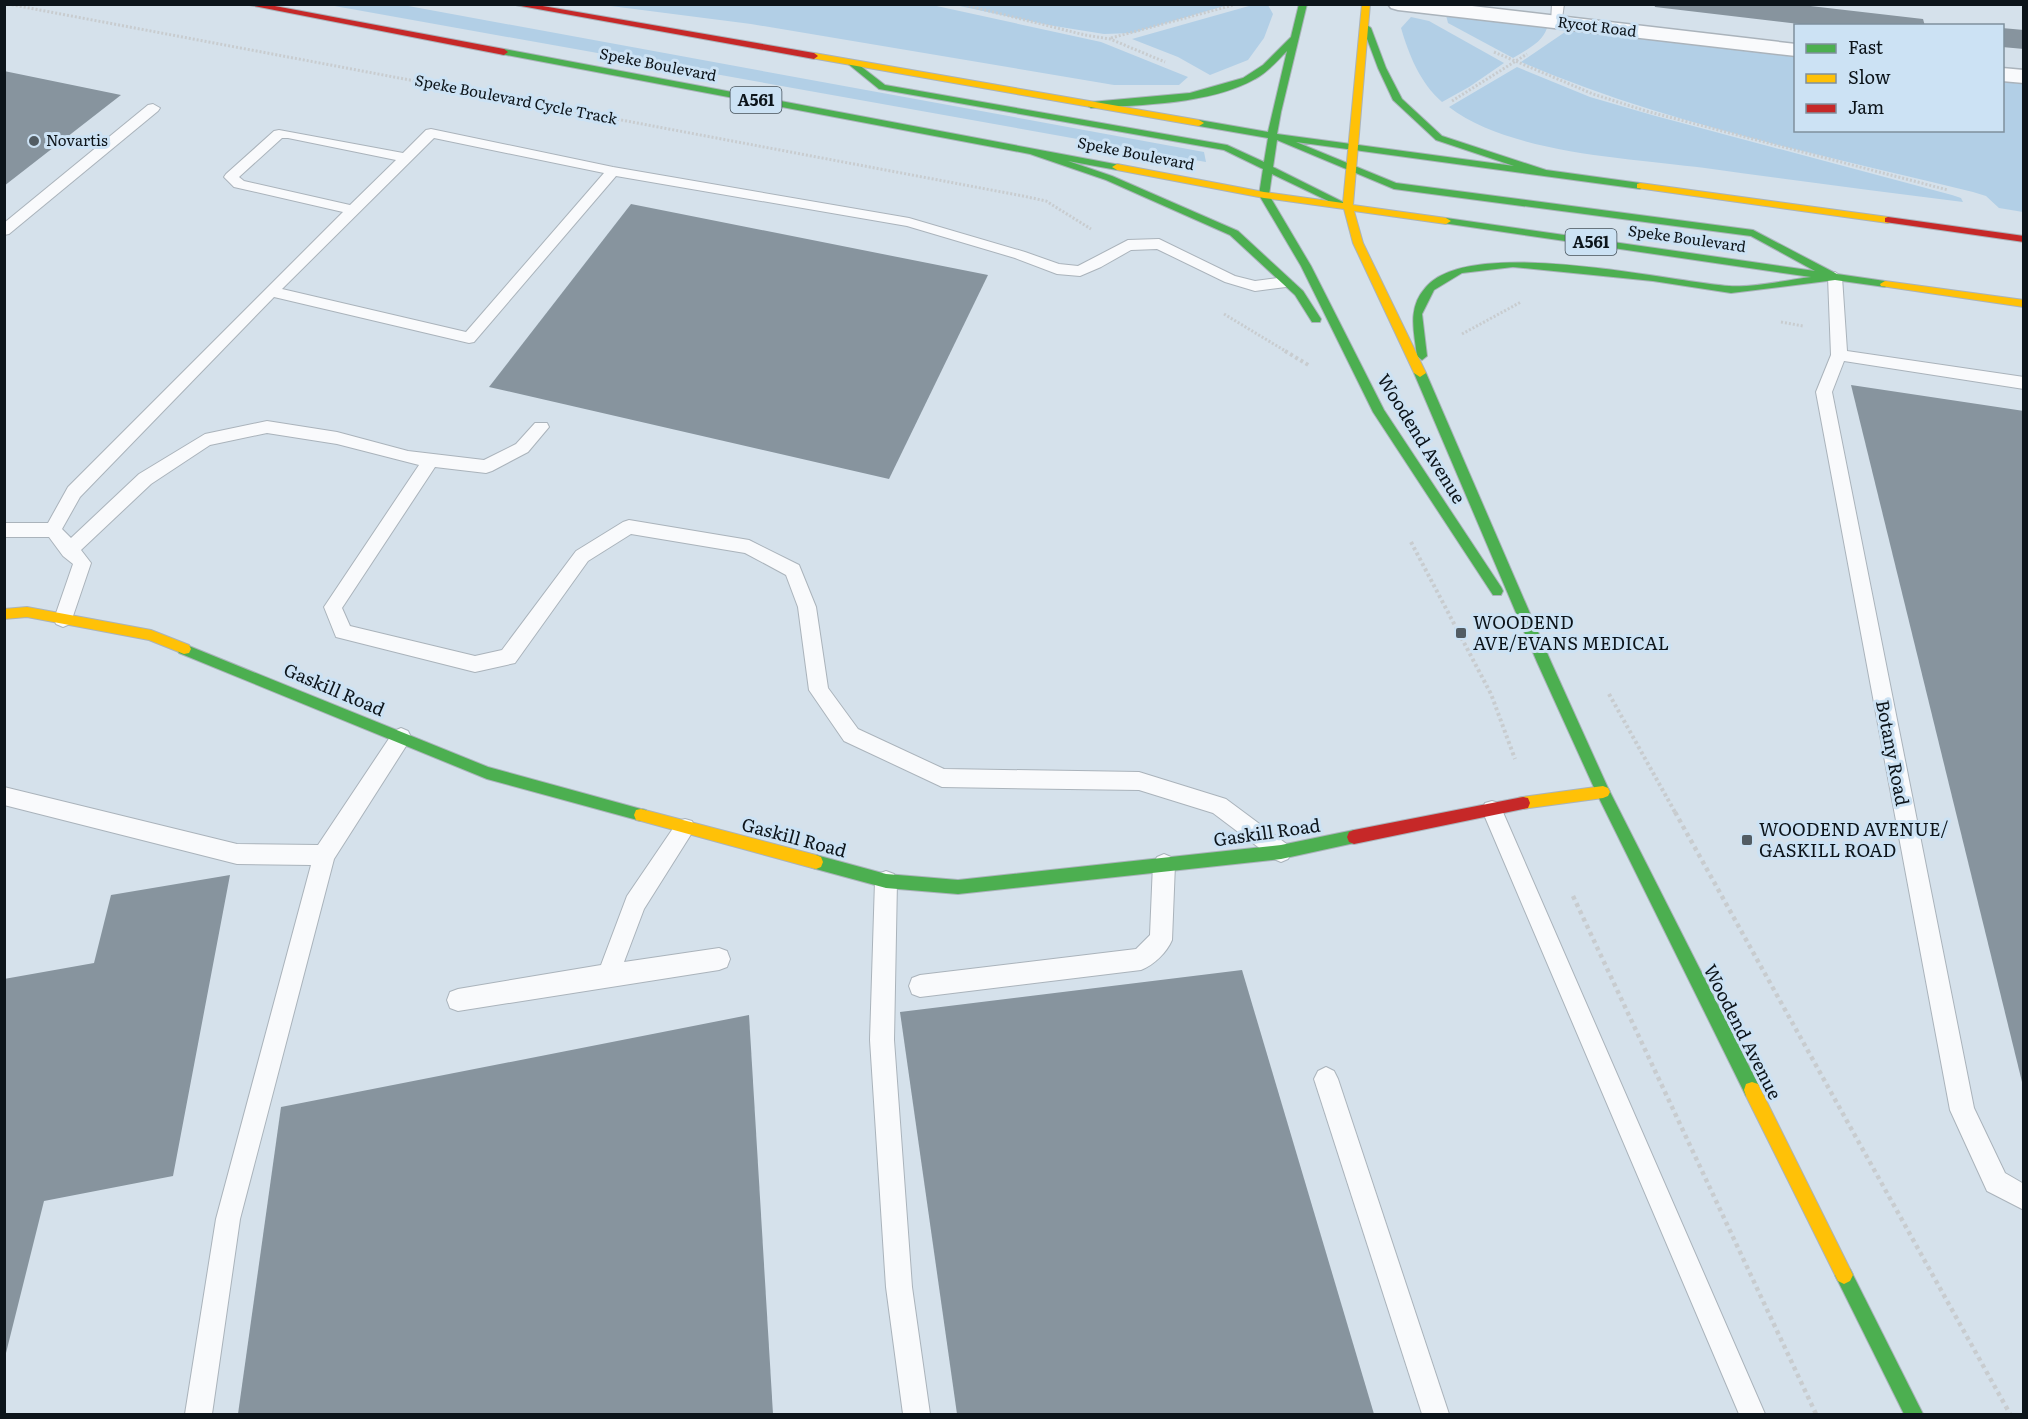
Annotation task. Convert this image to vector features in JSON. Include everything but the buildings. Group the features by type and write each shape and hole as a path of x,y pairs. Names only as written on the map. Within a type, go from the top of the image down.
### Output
{"main road":[{"name":"Speke Boulevard","path":"248,4 1264,195 2024,304"},
{"name":"Speke Boulevard","path":"514,4 1274,136 2024,239"},
{"path":"1264,195 1276,112 1303,4"},
{"path":"1348,207 1366,4"},
{"path":"1364,21 1382,68 1398,100 1414,118 1439,138 1542,172"},
{"path":"1091,105 1148,102 1196,94 1248,79 1278,55 1295,37"},
{"name":"A561","path":"851,63 882,87 1227,148 1348,207"},
{"name":"A561","path":"1274,136 1394,186 1753,233 1835,277"},
{"path":"1034,152 1109,178 1234,233 1299,293 1379,412"},
{"name":"Woodend Avenue","path":"1264,195 1306,266 1379,412 1544,662"},
{"name":"Woodend Avenue","path":"1348,207 1358,243 1424,381 1544,662 1603,792 1914,1414"},
{"path":"1424,381 1417,314 1430,288 1459,270 1513,264 1653,278 1731,290 1835,277"},
{"name":"Gaskill Road","path":"4,614 27,612 152,635 487,773 886,881 958,886 1281,852 1530,802 1603,792"}],"street":[{"name":"Rycot Road","path":"1398,4 1558,14 1794,50"},
{"path":"2004,74 2024,77"}],"lane":[{"path":"4,231 153,108"},
{"path":"53,530 74,492 271,291 431,133 612,171 909,222 1020,255 1057,269 1080,271 1128,245 1159,244 1230,279 1255,286 1286,282"},
{"path":"352,210 239,184 231,177 279,134 405,158"},
{"path":"271,291 469,338 612,171"},
{"path":"1835,277 1839,355 2024,383"},
{"name":"Botany Road","path":"1839,355 1824,392 1962,1110 1996,1182 2024,1198"},
{"path":"69,551 145,479 205,440 267,427 337,438 408,457 486,467 522,448 541,427"},
{"path":"431,460 333,607 343,632 475,664 508,657 582,555 629,527 749,547 793,570 807,607 819,690 851,735 942,778 1139,781 1219,806 1281,852"},
{"path":"4,530 53,530"},
{"path":"53,530 69,551 82,563 63,619"},
{"path":"198,1414 228,1219 324,855 400,737"},
{"path":"4,796 237,854 324,855"},
{"path":"1492,810 1752,1414"},
{"path":"608,975 635,903 685,828"},
{"path":"920,986 1141,959 1161,940 1164,864"},
{"path":"886,881 882,1040 900,1287 917,1414"},
{"path":"458,1000 719,959"},
{"path":"1326,1079 1436,1414"}],"path":[{"name":"Speke Boulevard Cycle Track","path":"8,4 1046,201 1120,248"},
{"path":"961,4 1085,35 1110,39 1173,66"},
{"path":"1110,39 1237,4"},
{"path":"1450,102 1515,62 1556,33 1558,14"},
{"path":"1494,52 1593,94 1646,111 1958,192"},
{"path":"1455,337 1526,300"},
{"path":"1221,312 1313,368"},
{"path":"1779,322 1837,330"},
{"path":"1408,536 1491,694 1530,802"},
{"path":"1605,687 2010,1414"},
{"path":"1570,888 1816,1414"}],"shaded area":[{"path":"1256,4 1268,5 1273,14 1264,38 1248,60 1210,75 1178,57 1132,39"},
{"path":"329,5 403,5 1204,152 1206,162"},
{"path":"603,5 932,5 1101,42 1188,77 1179,85 1114,85 751,24"},
{"path":"955,5 1228,5 1132,33 1104,34 1048,25"},
{"path":"1446,15 1547,28 1537,42 1513,58 1448,23"},
{"path":"1411,17 1429,21 1504,63 1442,102 1421,77 1408,48 1401,28"},
{"path":"1568,30 1794,57 1794,132 2004,132 2004,82 2023,84 2023,212 1999,208 1986,196 1973,192 1687,121 1576,84 1521,62"},
{"path":"1517,67 1590,97 1952,195 1961,198 1963,202 1572,151 1504,135 1475,123 1449,107"}],"traffic: fast":[{"path":"1303,4 1276,112 1264,195 1306,266 1379,412 1497,591"},
{"path":"1367,28 1382,68 1398,100 1439,138 1542,172"},
{"path":"1091,105 1170,99 1228,87 1260,72 1295,37"},
{"path":"504,52 1117,167"},
{"path":"851,63 882,87 1227,148 1348,207"},
{"path":"1199,123 1274,136 1640,186"},
{"path":"1274,136 1394,186 1753,233 1835,277"},
{"path":"1034,152 1109,178 1234,233 1299,293 1316,319"},
{"path":"1446,221 1885,284"},
{"path":"1422,356 1417,314 1430,288 1459,270 1513,264 1653,278 1731,290 1835,277"},
{"path":"1420,373 1544,662 1603,792 1752,1090"},
{"path":"184,649 487,773 641,815"},
{"path":"816,862 886,881 958,887 1281,852 1354,837"},
{"path":"1844,1275 1914,1414"}],"traffic: slow":[{"path":"1366,4 1348,207 1358,243 1420,373"},
{"path":"814,56 1199,123"},
{"path":"1117,167 1264,195 1446,221"},
{"path":"1640,186 1888,220"},
{"path":"1885,284 2024,304"},
{"path":"4,614 27,612 151,635 184,649"},
{"path":"1523,803 1603,792"},
{"path":"641,815 816,862"},
{"path":"1752,1090 1844,1275"}],"traffic: jam":[{"path":"248,4 504,52"},
{"path":"514,4 814,56"},
{"path":"1888,220 2024,239"},
{"path":"1354,837 1523,803"}],"place":[{"name":"Novartis","path":"34,141"},
{"name":"WOODEND AVE/EVANS MEDICAL","path":"1461,633"},
{"name":"WOODEND AVENUE/ GASKILL ROAD","path":"1747,840"}]}
